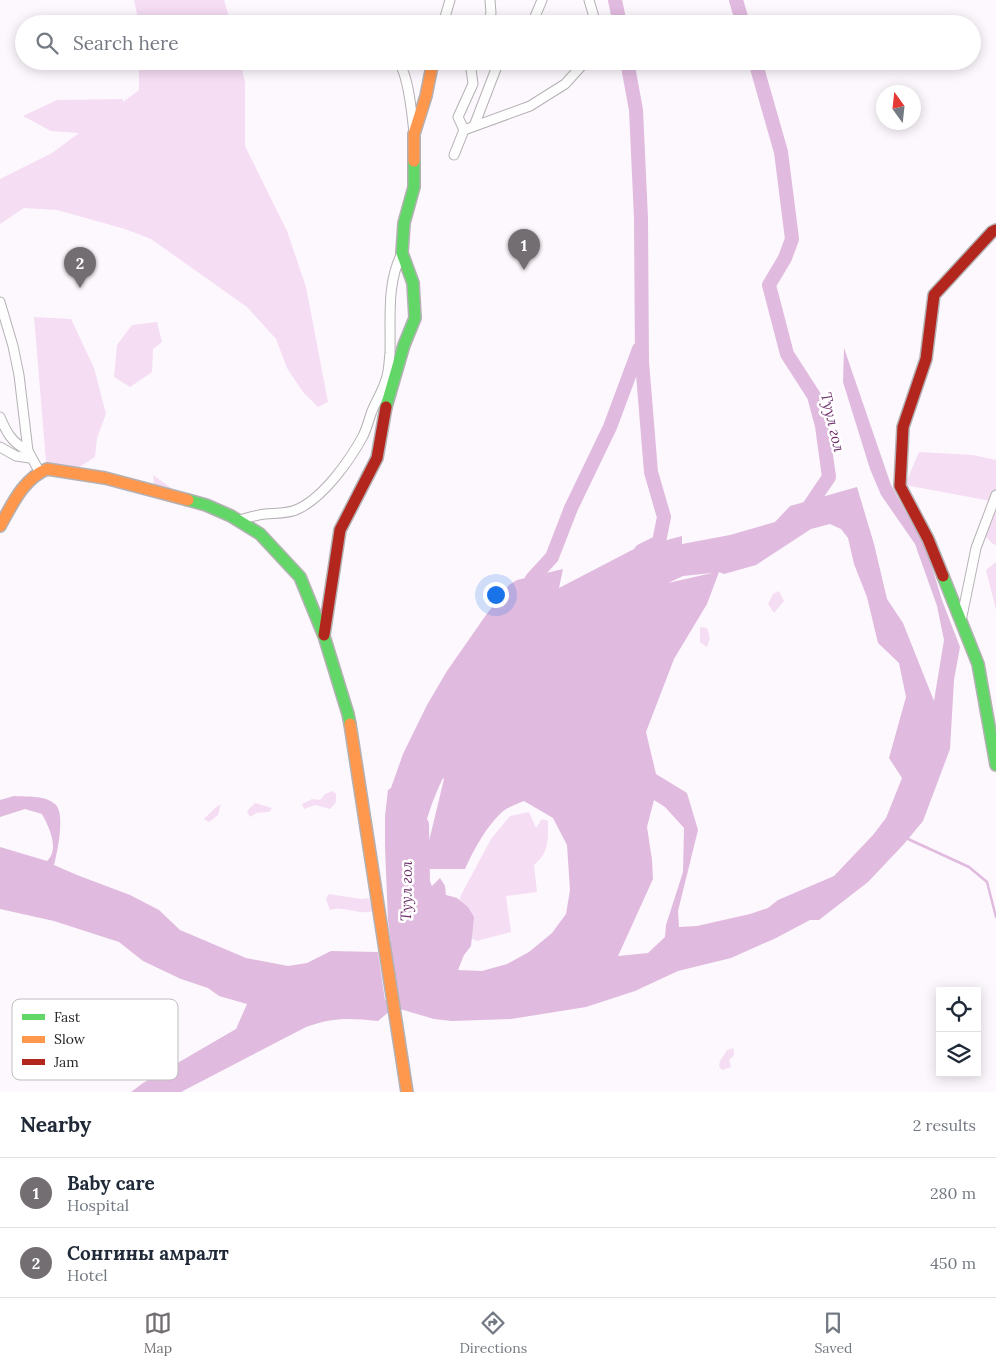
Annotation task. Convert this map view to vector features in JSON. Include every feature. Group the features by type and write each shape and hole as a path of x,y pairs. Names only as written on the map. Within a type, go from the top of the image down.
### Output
{"street":[{"path":"446,15 450,0"},
{"path":"490,0 490,15"},
{"path":"536,15 542,0"},
{"path":"589,0 593,15"},
{"path":"239,520 298,509 326,489 363,436 373,409 382,392 388,375 390,352 389,317 393,282 396,264 402,252 404,223 414,186 414,134 408,87 403,70"},
{"path":"414,134 426,96 431,70"},
{"path":"454,156 464,130 458,117 473,84 471,70"},
{"path":"474,126 496,70"},
{"path":"464,130 530,106 565,84 578,70"},
{"path":"996,230 992,232 934,295 926,359 903,427 900,486 928,539 978,664 996,765"},
{"path":"324,636 340,530 377,458 385,410 404,345 415,318 413,282 402,252"},
{"path":"0,302 19,375 29,455"},
{"path":"0,417 7,434 29,455 39,471"},
{"path":"0,447 16,456 29,455"},
{"path":"0,526 26,484 39,471 46,469 105,478 206,505 239,520 260,534 300,578 324,636 348,714 407,1092"},
{"path":"961,621 976,548 996,495"}],"shaded area":[{"path":"134,0 224,0 228,15 137,15"},
{"path":"139,70 242,70 245,82 245,146 287,231 306,287 328,402 318,407 303,392 287,368 276,339 247,307 151,239 125,229 57,210 24,208 0,224 0,179 52,153 79,133 51,131 23,116 57,100 123,99 123,102 139,90"},
{"path":"34,317 71,319 94,368 106,414 97,438 95,457 70,473 46,462"},
{"path":"157,322 162,342 153,349 152,372 130,387 114,377 117,345 132,325"},
{"path":"919,452 973,455 996,460 996,502 905,485"},
{"path":"153,475 174,490 162,491 154,484"},
{"path":"996,511 996,545 982,533"},
{"path":"996,562 996,610 986,570"},
{"path":"779,591 784,601 774,613 768,604 773,594"},
{"path":"700,627 707,628 710,638 707,647 700,642"},
{"path":"332,791 336,794 336,802 330,809 315,805 304,809 302,804 312,799 320,800 325,794"},
{"path":"255,803 272,808 269,812 256,813 250,817 247,811"},
{"path":"221,804 218,815 209,822 204,819 215,808"},
{"path":"529,812 536,828 542,819 548,821 548,840 545,851 543,856 534,865 537,892 506,896 511,932 477,941 464,935 460,897 491,839 510,816"},
{"path":"329,894 361,899 369,898 373,911 330,910 326,899"},
{"path":"733,1048 734,1055 729,1060 731,1067 722,1070 719,1066 720,1061 727,1050"}],"water":[{"path":"844,348 891,485 914,527 924,541 942,600 960,647 954,680 950,749 923,821 868,882 819,920 810,920 731,958 678,971 635,991 586,1007 511,1019 452,1021 434,1019 400,1009 388,948 391,944 388,921 385,816 388,790 391,788 403,754 427,705 447,671 509,585 517,580 563,569 559,588 634,549 682,536 682,544 730,535 775,522 790,506 857,487 874,544 887,599 903,623 934,701 944,640 937,606 915,544 881,495 870,469 843,382","holes":["830,524 841,529 848,538 854,564 867,597 878,643 899,663 906,697 889,758 902,778 886,818 873,835 834,876 778,900 768,908 750,914 697,926 679,927 678,911 698,830 687,793 656,774 646,732 674,659 707,604 719,572 724,574 756,565 811,529","712,573 668,583 683,576","443,778 423,866 421,857 423,834","654,800 665,807 684,828 683,872 666,925 665,937 648,953 618,956 653,879 647,827","524,801 553,818 567,845 570,890 566,914 552,933 529,952 507,964 482,971 458,970 464,955 471,946 474,917 468,907 457,898 446,895 445,886 440,878 432,886 424,869 465,869 476,846 491,824 502,812"]},
{"path":"14,796 35,797 51,801 58,809 60,816 60,833 54,865 130,895 159,910 180,930 246,958 288,966 307,963 331,951 378,952 385,1000 390,1000 390,1011 378,1021 342,1019 325,1021 306,1027 181,1092 131,1092 148,1080 178,1080 178,1063 236,1029 247,1004 219,996 208,988 181,979 143,961 119,942 54,921 0,909 0,847 47,861 51,856 53,844 48,825 42,814 25,809 0,817 0,800"}],"waterway":[{"name":"Туул гол","path":"615,0 618,15"},
{"name":"Туул гол","path":"736,0 740,15"},
{"name":"Туул гол","path":"629,70 636,110 641,218 642,362 651,472 664,517 659,542 641,551"},
{"name":"Туул гол","path":"758,70 781,152 792,239 785,258 769,285 787,354 814,396 822,426 829,477 804,514"},
{"path":"526,591 532,579 552,557 571,508 610,427 639,349"},
{"name":"Туул гол","path":"422,824 423,883"},
{"path":"908,839 969,867 987,882 996,917"}],"traffic: fast":[{"path":"386,407 404,345 415,318 413,283 402,253 404,223 414,187 414,161"},
{"path":"188,500 206,505 231,516 260,534 300,577 324,636 350,724"},
{"path":"943,576 978,664 996,765"}],"traffic: slow":[{"path":"414,161 414,134 426,96 431,70"},
{"path":"0,526 19,493 31,479 47,469 105,478 188,500"},
{"path":"350,724 407,1092"}],"traffic: jam":[{"path":"943,576 928,539 900,486 903,427 926,359 934,295 992,232 996,230"},
{"path":"324,635 340,530 377,458 386,407"}],"place":[{"name":"Baby care","path":"524,270"},
{"name":"Сонгины амралт","path":"80,288"}]}
